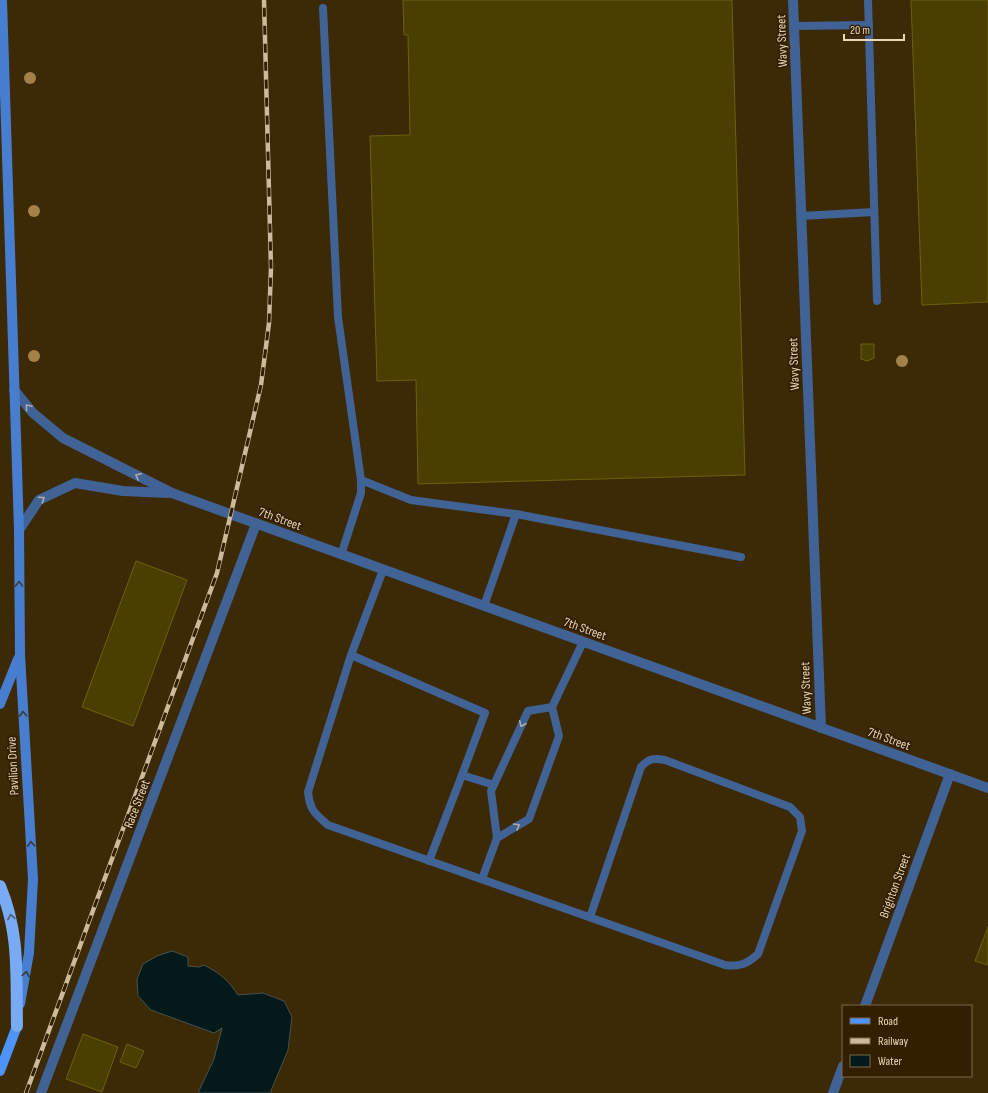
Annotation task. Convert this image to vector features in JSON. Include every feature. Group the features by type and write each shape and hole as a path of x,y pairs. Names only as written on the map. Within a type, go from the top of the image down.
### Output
{"highway":[{"path":"0,886 9,908 16,947 17,1026"}],"main road":[{"name":"Pavilion Drive","path":"0,1071 17,1026 30,953 33,879 20,655 19,530 2,0"},
{"path":"0,704 20,655"}],"street":[{"name":"Wavy Street","path":"793,0 821,728"},
{"name":"7th Street","path":"14,390 33,413 63,438 172,493 988,788"},
{"name":"7th Street","path":"19,530 39,500 75,483 123,491 172,493"},
{"name":"Race Street","path":"41,1093 256,524"},
{"name":"Brighton Street","path":"865,1005 950,774"},
{"path":"833,1093 842,1069"}],"lane":[{"path":"868,0 877,301"},
{"path":"323,8 338,317 361,480 361,493 341,555"},
{"path":"794,26 869,25"},
{"path":"802,216 874,212"},
{"path":"361,480 411,500 516,514 741,557"},
{"path":"484,606 516,514"},
{"path":"383,570 351,655 308,792 309,805 315,814 328,825 725,965 737,967 748,963 758,954 802,831 800,817 790,807 665,760 654,758 647,760 641,767 590,917"},
{"path":"497,838 529,819 559,736 552,707 583,642"},
{"path":"351,655 485,713 429,861"},
{"path":"482,879 497,838 491,791 528,711 552,707"},
{"path":"462,775 494,785"}],"water":[{"path":"172,951 188,957 188,966 199,967 204,965 215,971 231,985 238,995 263,993 284,1001 292,1017 288,1050 270,1093 198,1093 214,1059 222,1028 214,1033 151,1010 138,996 137,979 143,964 157,956"}],"building":[{"path":"403,0 732,0 745,475 418,484 416,380 377,381 370,136 410,135 408,35 404,35"},
{"path":"911,0 988,0 988,302 922,305"},
{"path":"861,344 874,344 874,358 867,361 861,359"},
{"path":"136,561 187,580 133,726 82,707"},
{"path":"988,927 988,965 975,961"},
{"path":"83,1034 118,1047 102,1092 66,1079"},
{"path":"127,1044 144,1051 136,1068 120,1062"}],"railway":[{"path":"26,1093 217,573 261,385 269,323 271,268 264,0"}]}
